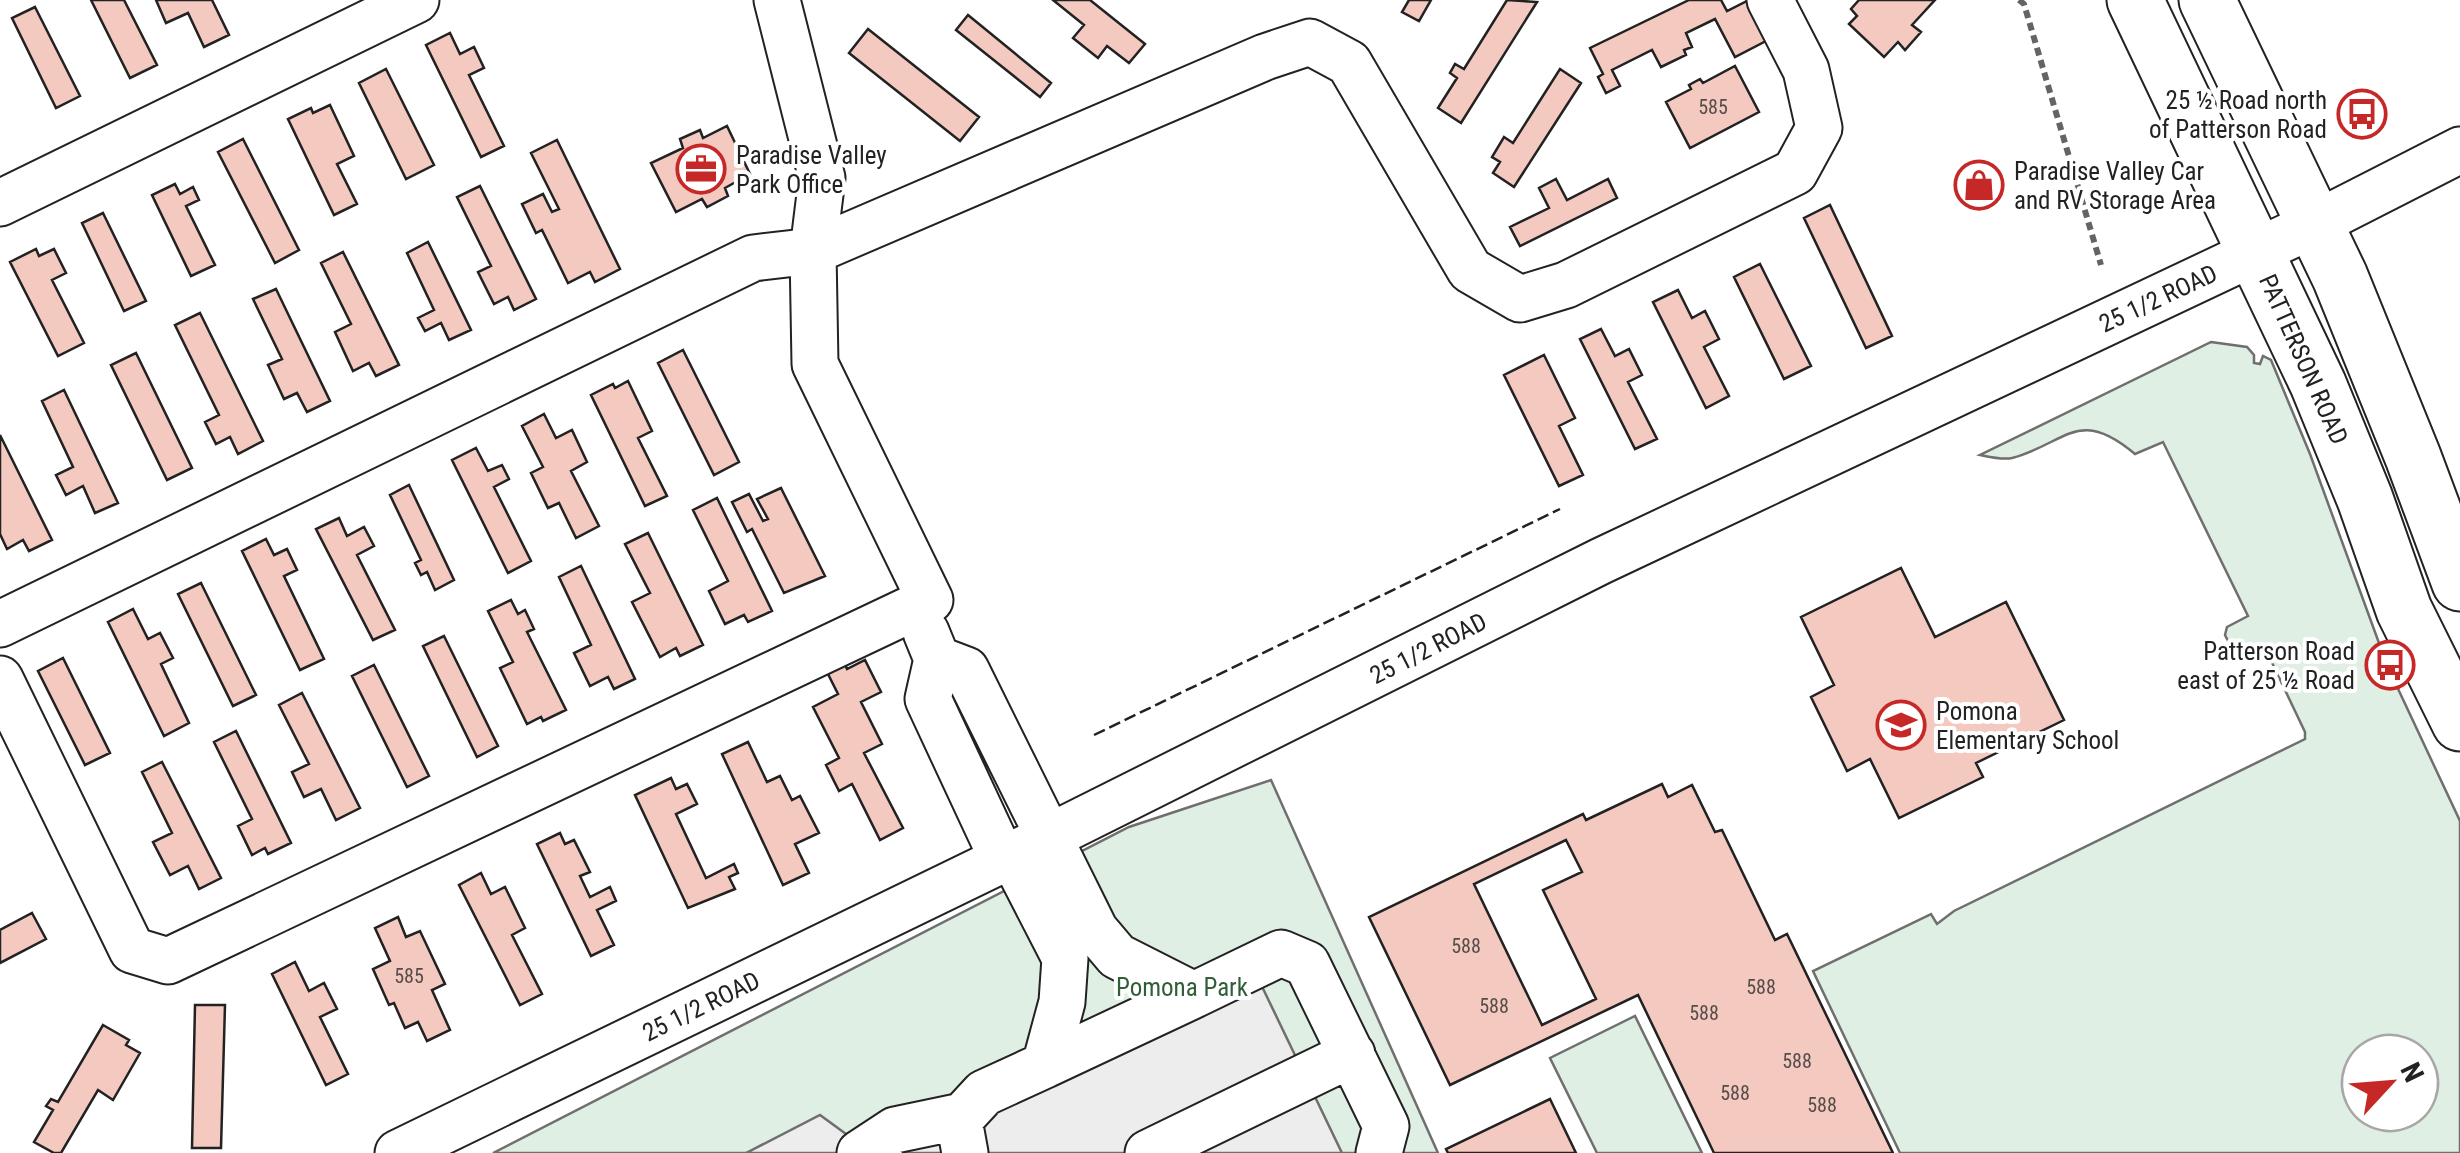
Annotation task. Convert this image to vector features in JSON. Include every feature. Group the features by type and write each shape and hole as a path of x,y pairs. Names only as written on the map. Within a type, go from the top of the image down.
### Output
{"main road":[{"name":"PATTERSON ROAD","path":"2134,0 2338,434 2366,500 2404,610 2460,723"},
{"path":"2207,0 2340,277 2414,457 2460,583"}],"street":[{"path":"0,203 416,0"},
{"path":"0,679 132,950 168,961 930,600 815,364 814,252 822,178 777,0"},
{"path":"0,624 753,258 814,252 1266,57 1310,42 1349,62 1470,270 1520,299 1566,286 1794,172 1819,128 1806,70 1770,0"},
{"name":"25 1/2 ROAD","path":"413,1150 1601,561 2314,224 2460,150"},
{"path":"916,607 937,658 928,699 1021,851 1065,958 1062,1002 1046,1065"},
{"path":"1021,851 1117,956 1194,995"},
{"path":"860,1153 895,1130 964,1134 984,1093 1281,952 1307,964 1352,1054 1386,1126 1379,1153"},
{"path":"1148,1153 1352,1054"}],"path":[{"path":"2019,0 2024,4 2101,265"}],"green space":[{"path":"2211,342 2247,347 2254,355 2254,363 2260,364 2263,356 2271,360 2383,654 2376,658 2383,678 2392,676 2460,821 2460,1153 1900,1153 1813,971 1931,914 1937,924 1954,911 2305,739 2265,648 2237,658 2225,635 2227,627 2248,616 2163,442 2135,454 2116,440 2086,430 2031,452 2000,458 1980,455"},
{"name":"Pomona Park","path":"1271,780 1438,1153 493,1153 1129,827"},
{"path":"1635,1016 1702,1153 1597,1153 1550,1058"}],"shaded area":[{"path":"1256,974 1342,1153 746,1153 820,1115 857,1142"}],"building":[{"path":"91,0 124,0 157,65 130,78"},
{"path":"156,0 212,0 229,35 204,47 188,13 166,23"},
{"path":"1053,0 1090,0 1145,44 1129,63 1107,46 1098,58 1073,38 1084,25"},
{"path":"1409,0 1431,0 1419,21 1402,12"},
{"path":"1507,0 1537,2 1461,123 1438,108 1457,78 1450,73 1455,64 1464,69"},
{"path":"1689,0 1721,0 1727,11 1747,1 1766,41 1735,57 1715,19 1686,33 1692,47 1684,50 1686,55 1661,67 1652,50 1612,70 1620,86 1606,93 1598,77 1603,74 1590,48"},
{"path":"1859,0 1935,0 1912,25 1921,32 1905,50 1898,42 1884,57 1849,24 1857,16 1851,9"},
{"path":"35,7 80,96 56,108 12,18"},
{"path":"968,15 1051,83 1040,97 956,30"},
{"path":"868,29 979,117 960,141 849,53"},
{"path":"450,33 460,54 474,47 484,68 469,75 504,146 481,157 426,45"},
{"path":"1735,66 1759,112 1690,148 1666,102 1691,89 1689,85 1700,79 1703,83"},
{"path":"386,69 434,165 406,179 359,83"},
{"path":"1560,69 1581,83 1514,187 1493,173 1500,162 1492,157 1504,137 1513,143"},
{"path":"330,105 354,156 337,164 357,204 334,215 288,119 311,108 313,113"},
{"name":"Paradise Valley Park Office","path":"727,126 750,174 725,188 728,196 707,207 702,199 676,212 651,163 683,148 680,139 700,130 703,138"},
{"path":"243,139 299,250 275,263 218,152"},
{"path":"557,140 620,269 595,282 590,272 568,283 542,230 536,233 522,204 543,194 552,212 559,209 531,153"},
{"path":"1556,179 1567,200 1608,179 1617,198 1520,246 1510,227 1549,208 1539,188"},
{"path":"175,184 180,194 193,187 199,200 186,206 215,265 191,276 152,195"},
{"path":"480,186 536,299 514,310 508,297 494,304 478,272 491,266 457,197"},
{"path":"1830,205 1892,336 1866,348 1804,218"},
{"path":"103,213 146,301 124,311 82,223"},
{"path":"428,242 471,330 449,340 441,323 425,331 418,318 434,310 407,253"},
{"path":"36,249 39,256 54,249 66,273 52,280 84,343 58,356 10,262"},
{"path":"343,252 399,365 376,376 369,363 353,371 335,332 351,324 321,263"},
{"path":"1760,264 1811,366 1784,379 1734,277"},
{"path":"276,289 330,401 307,412 297,393 284,399 268,365 282,359 253,299"},
{"path":"1678,290 1692,318 1705,311 1719,339 1704,347 1729,396 1706,408 1653,302"},
{"path":"200,313 263,441 238,454 230,437 216,444 205,422 219,415 175,325"},
{"path":"1601,329 1615,356 1629,349 1642,375 1628,382 1657,439 1635,449 1580,339"},
{"path":"683,350 739,462 714,475 658,363"},
{"path":"136,353 192,468 167,480 111,365"},
{"path":"1544,355 1575,418 1559,426 1583,475 1559,486 1504,375"},
{"path":"628,381 652,431 638,438 667,496 645,506 591,395"},
{"path":"64,390 118,503 95,513 83,486 66,495 56,475 73,467 42,401"},
{"path":"544,414 556,438 572,430 587,462 571,471 599,526 576,538 559,503 548,508 531,473 543,467 522,426"},
{"path":"0,435 52,540 29,551 23,540 7,549 0,534"},
{"path":"476,448 488,471 502,465 509,479 494,487 531,561 508,573 452,460"},
{"path":"409,485 454,580 435,590 427,572 421,575 415,563 421,560 390,495"},
{"path":"781,488 825,576 784,593 752,529 747,532 732,502 749,494 763,521 768,519 757,499"},
{"path":"717,498 772,611 748,622 744,615 725,624 709,591 728,581 693,510"},
{"path":"339,518 347,536 364,527 374,546 357,555 395,630 373,640 316,529"},
{"path":"648,533 703,645 680,656 676,648 660,657 632,602 650,593 625,544"},
{"path":"266,539 274,555 287,549 297,570 284,576 324,659 300,670 242,551"},
{"path":"581,566 635,679 614,689 608,677 590,686 574,653 591,645 559,577"},
{"path":"1901,568 1935,637 2006,602 2064,720 1976,763 1983,777 1899,818 1870,759 1847,771 1811,697 1834,685 1801,617"},
{"path":"201,583 256,695 233,706 178,594"},
{"path":"511,600 518,614 525,610 534,629 527,632 566,710 543,721 541,717 527,724 500,668 513,662 488,611"},
{"path":"133,609 148,639 160,633 173,658 161,664 189,723 164,736 108,622"},
{"path":"444,636 498,746 477,757 423,646"},
{"path":"63,658 110,753 85,765 38,671"},
{"path":"865,660 881,692 861,702 882,744 864,753 903,828 880,840 852,784 839,791 826,765 839,758 813,707 838,694 826,670 844,662 847,669"},
{"path":"374,665 429,776 407,787 352,676"},
{"path":"302,693 360,808 336,820 321,789 304,797 292,772 309,764 279,705"},
{"path":"236,731 291,843 268,854 265,848 252,855 238,826 252,819 214,742"},
{"path":"748,742 767,782 780,776 792,800 800,796 819,833 795,844 809,873 783,885 722,754"},
{"path":"162,762 221,878 199,889 188,866 170,875 153,842 172,833 142,772"},
{"path":"671,778 676,789 687,784 697,804 676,814 706,878 734,864 738,873 729,877 735,889 688,908 635,795"},
{"path":"1662,784 1668,797 1692,785 1715,832 1722,830 1775,940 1787,934 1893,1153 1714,1153 1638,995 1450,1085 1369,917 1583,814 1586,820","holes":["1566,840 1582,872 1543,890 1596,999 1542,1025 1474,884"]},
{"path":"560,833 565,844 574,840 590,872 580,876 590,897 610,887 616,901 597,910 614,945 591,956 537,844"},
{"path":"481,873 491,894 505,887 525,928 512,935 542,994 520,1005 459,885"},
{"path":"32,913 46,939 0,963 0,930"},
{"path":"398,917 406,937 420,931 445,984 432,990 450,1030 427,1041 418,1022 405,1028 394,1003 389,1005 373,969 390,961 375,928"},
{"path":"295,962 309,991 324,983 337,1009 320,1017 348,1074 326,1085 272,974"},
{"path":"195,1005 225,1005 221,1148 192,1148"},
{"path":"103,1025 129,1040 126,1045 140,1053 113,1100 98,1090 61,1153 54,1153 34,1142 53,1110 46,1106 51,1099 58,1102"},
{"path":"1550,1099 1576,1153 1448,1153 1446,1149"}],"fence":[{"path":"1094,735 1560,509"}],"place":[{"name":"25 ½ Road north of Patterson Road","path":"2362,114"},
{"name":"Paradise Valley Park Office","path":"701,169"},
{"name":"Paradise Valley Car and RV Storage Area","path":"1979,185"},
{"name":"Patterson Road east of 25 ½ Road","path":"2390,665"},
{"name":"Pomona Elementary School","path":"1901,725"}]}
